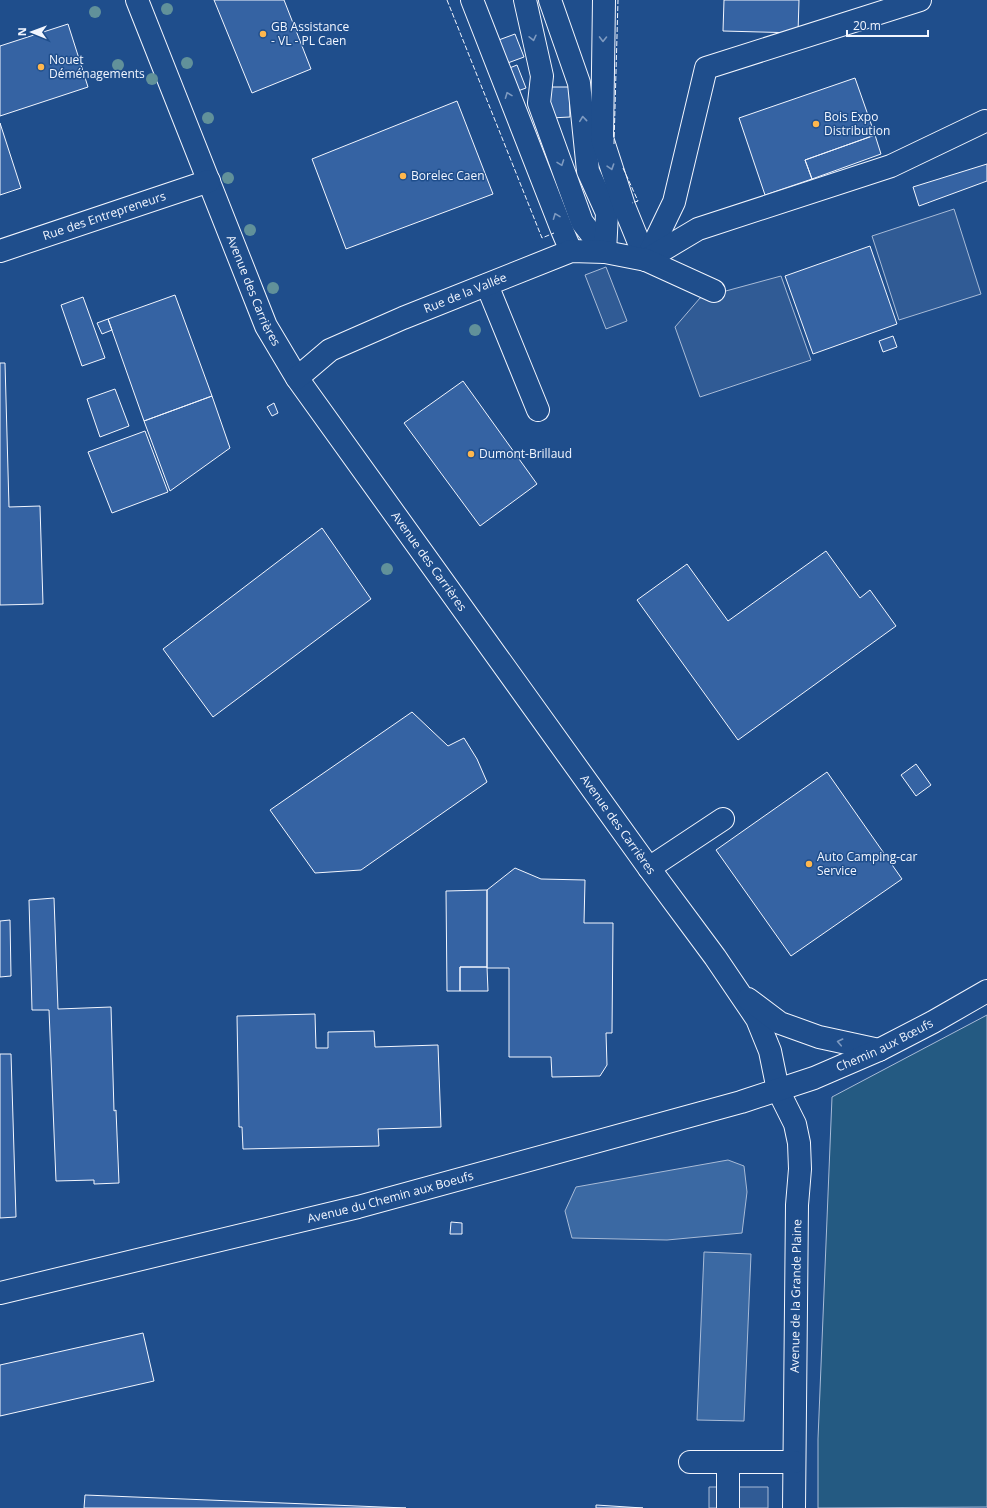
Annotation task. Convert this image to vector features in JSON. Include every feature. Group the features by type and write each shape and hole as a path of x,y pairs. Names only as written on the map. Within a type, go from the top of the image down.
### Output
{"street":[{"name":"Avenue des Carrières","path":"137,0 266,326 298,378 649,868 715,957 757,1019 770,1051 778,1090"},
{"path":"472,0 571,251"},
{"path":"525,0 542,76 539,103 582,222 605,252"},
{"path":"550,0 579,83 588,171 607,213 605,252"},
{"path":"604,0 602,138 624,206 646,260"},
{"path":"646,260 674,202 706,68 920,0"},
{"path":"646,260 698,229 891,166 985,121"},
{"name":"Rue des Entrepreneurs","path":"0,251 209,181"},
{"name":"Rue de la Vallée","path":"298,378 330,350 403,318 571,251 605,252 646,260 714,291"},
{"path":"487,285 538,410"},
{"path":"649,868 723,819"},
{"path":"736,989 780,1023 819,1037 878,1050"},
{"name":"Chemin aux Bœufs","path":"778,1090 814,1078 878,1050 987,992"},
{"name":"Avenue du Chemin aux Boeufs","path":"0,1293 358,1207 742,1102 778,1090"},
{"name":"Avenue de la Grande Plaine","path":"778,1090 795,1124 800,1149 797,1205 794,1508"},
{"path":"690,1462 794,1462"},
{"path":"728,1462 728,1508"}],"shaded area":[{"path":"954,209 981,294 899,320 872,236"},
{"path":"606,267 627,321 606,329 585,275"},
{"path":"781,276 811,360 700,397 675,327 700,298"},
{"path":"987,1015 987,1507 818,1508 818,1439 832,1097"},
{"path":"728,1160 744,1166 747,1192 742,1233 667,1240 572,1238 565,1211 576,1187"},
{"path":"704,1252 751,1254 744,1421 697,1420"},
{"path":"709,1487 768,1487 768,1508 709,1508"}],"building":[{"name":"GB Assistance - VL - PL Caen","path":"214,0 284,0 311,69 252,93"},
{"path":"724,0 799,0 798,33 723,31"},
{"name":"Nouet Déménagements","path":"68,24 88,87 0,116 0,46"},
{"path":"515,34 524,57 505,64 496,41"},
{"path":"517,65 526,88 515,92 507,69"},
{"path":"855,78 875,135 805,160 812,179 765,195 739,118"},
{"path":"550,87 569,87 570,117 550,118"},
{"name":"Borelec Caen","path":"457,101 493,194 346,249 312,159"},
{"path":"0,123 21,188 0,195"},
{"path":"875,135 881,154 812,179 805,160"},
{"path":"987,164 987,181 919,206 913,187"},
{"path":"870,246 897,324 813,354 785,276"},
{"path":"175,295 212,396 144,421 108,319"},
{"path":"83,297 105,358 82,366 61,305"},
{"path":"108,319 112,330 102,334 97,323"},
{"path":"893,336 897,347 883,352 879,341"},
{"path":"0,363 5,363 9,507 40,506 43,604 0,605"},
{"name":"Dumont-Brillaud","path":"463,381 537,484 480,526 404,423"},
{"path":"115,389 129,426 100,437 87,399"},
{"path":"212,396 230,448 170,491 144,421"},
{"path":"274,403 278,413 272,416 267,407"},
{"path":"145,431 168,492 112,513 88,452"},
{"path":"322,528 371,599 213,717 163,649"},
{"path":"826,551 860,598 870,590 896,626 738,740 637,600 687,564 728,621"},
{"path":"412,712 448,746 464,738 477,759 487,782 361,870 315,873 270,810"},
{"path":"916,764 931,785 916,796 901,775"},
{"name":"Auto Camping-car Service","path":"827,772 902,879 791,956 716,850"},
{"path":"515,868 541,879 585,880 584,923 613,923 612,1033 606,1033 607,1065 600,1076 552,1077 551,1057 509,1057 509,968 487,968 487,890"},
{"path":"487,890 487,967 460,967 460,991 447,991 446,891"},
{"path":"54,898 58,1009 111,1007 114,1111 116,1110 119,1183 94,1184 94,1180 56,1181 49,1010 32,1010 29,900"},
{"path":"10,920 11,976 0,977 0,921"},
{"path":"460,967 487,967 488,991 460,991"},
{"path":"315,1014 316,1048 328,1048 328,1032 374,1031 375,1047 438,1045 441,1127 378,1129 379,1146 243,1149 242,1127 239,1127 237,1016"},
{"path":"0,1054 11,1054 16,1217 0,1218"},
{"path":"451,1222 462,1223 462,1234 450,1234"},
{"path":"143,1333 154,1381 0,1416 0,1365"},
{"path":"85,1495 406,1508 84,1508"},
{"path":"596,1505 643,1508 596,1508"}],"fence":[{"path":"447,0 542,238 554,233"},
{"path":"614,144 618,0"},
{"path":"623,168 638,201 632,203"}],"place":[{"name":"GB Assistance - VL - PL Caen","path":"263,34"},
{"name":"Nouet Déménagements","path":"41,67"},
{"name":"Bois Expo Distribution","path":"816,124"},
{"name":"Borelec Caen","path":"403,176"},
{"name":"Dumont-Brillaud","path":"471,454"},
{"name":"Auto Camping-car Service","path":"809,864"}]}
